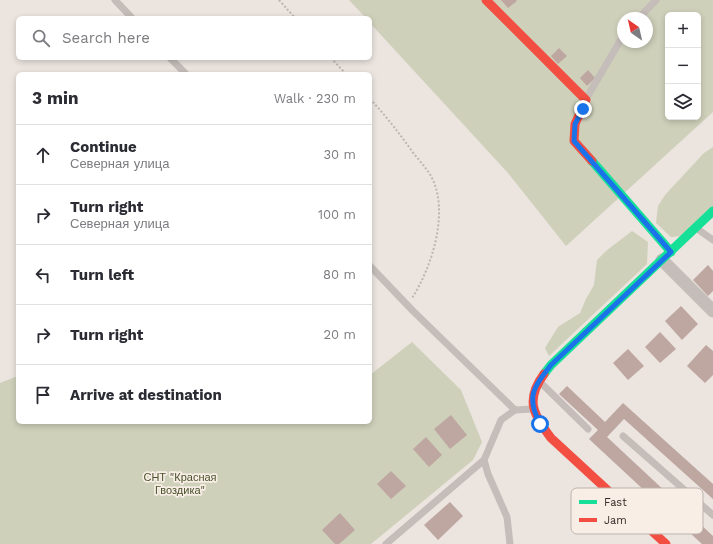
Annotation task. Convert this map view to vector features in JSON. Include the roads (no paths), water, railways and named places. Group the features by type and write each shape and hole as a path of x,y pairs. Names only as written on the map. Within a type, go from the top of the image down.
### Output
{"street":[{"path":"486,0 586,100 575,124 574,141 713,312"},
{"path":"605,488 551,438 540,424 532,409 533,394 539,381 551,365 713,211"},
{"path":"655,534 666,544"}],"lane":[{"path":"114,0 130,16"},
{"path":"644,12 655,0"},
{"path":"586,100 617,46"},
{"path":"172,60 184,72"},
{"path":"696,228 713,240"},
{"path":"372,268 515,410"},
{"path":"539,381 588,429"},
{"path":"386,544 484,460 501,420 515,410 532,409"},
{"path":"623,436 682,488"},
{"path":"484,460 488,474 507,517 510,544"},
{"path":"703,506 713,515"}],"park label":[{"name":"СНТ \"Красная Гвоздика\"","path":"180,483"}]}
